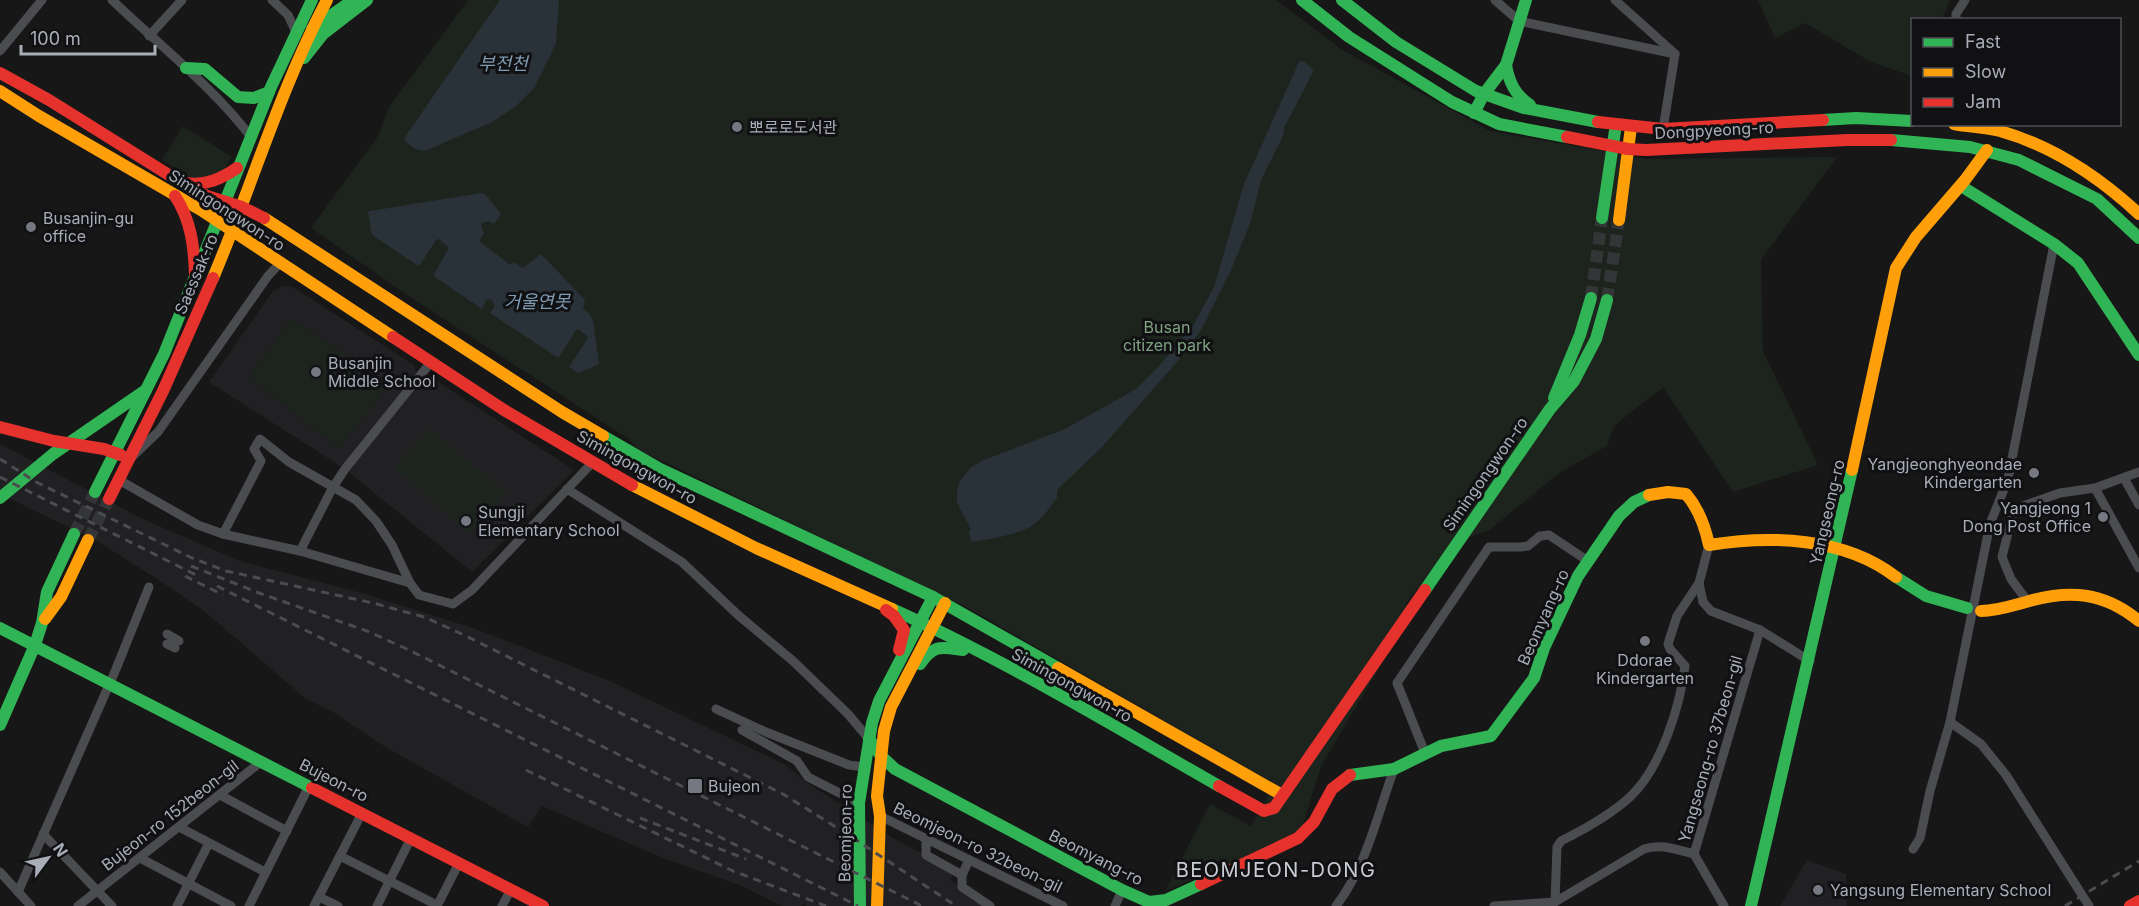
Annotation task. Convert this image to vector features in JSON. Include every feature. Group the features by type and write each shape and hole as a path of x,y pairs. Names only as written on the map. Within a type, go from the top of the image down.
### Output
{"main road":[{"name":"Saessak-ro","path":"95,492 147,389 218,222 237,168 269,92 312,0"},
{"name":"Saessak-ro","path":"109,499 162,394 232,232 310,30 327,0"},
{"path":"296,32 310,30 353,0"},
{"path":"287,88 310,49 323,34 367,0"},
{"name":"Dongpyeong-ro","path":"1302,0 1349,37 1452,102 1499,124 1628,149 1898,140 1987,150 2019,160 2097,199 2139,238"},
{"name":"Dongpyeong-ro","path":"1342,0 1361,18 1464,85 1484,94 1535,109 1632,127 1663,129 1856,118 1911,121"},
{"path":"1474,113 1484,94 1506,65 1526,0"},
{"path":"1506,65 1516,94 1521,101 1535,109"},
{"path":"186,68 205,69 238,97 254,98 269,92"},
{"name":"Simingongwon-ro","path":"0,72 177,180 207,196 242,207 269,220 562,412 660,469 939,600 1282,795"},
{"name":"Simingongwon-ro","path":"0,92 172,193 504,410 592,463 663,502 756,548 927,625 1264,811 1274,807 1550,409 1574,381 1596,339 1606,300"},
{"path":"1602,218 1616,124"},
{"path":"1968,126 1997,130 2049,151 2104,182 2139,214"},
{"path":"1619,220 1632,127"},
{"name":"Yangseong-ro","path":"1751,906 1810,661 1896,268 1905,252 1961,186 1987,150"},
{"path":"177,180 196,186 227,175 237,168"},
{"path":"1961,186 2054,244 2078,263 2139,355"},
{"path":"172,193 182,205 190,233 195,258 195,277"},
{"name":"Simingongwon-ro","path":"1550,409 1580,335 1591,298"},
{"path":"0,498 17,482 69,443 147,389"},
{"path":"0,427 69,443 104,448 130,458"},
{"name":"Beomyang-ro","path":"869,739 881,756 896,769 1122,890 1149,902 1166,900 1298,838 1314,822 1332,789 1350,775 1395,769 1441,746 1491,736 1496,732 1534,678 1544,648 1578,576 1619,516 1634,502 1650,495 1668,492 1686,494 1695,504 1705,526 1709,545"},
{"path":"0,725 35,645 42,623 47,592 74,534"},
{"path":"1709,545 1781,538 1807,542 1864,559 1890,572 1915,591 1943,603 1967,608"},
{"path":"42,623 61,597 88,540"},
{"path":"1981,611 2004,610 2028,602 2077,594 2109,600 2139,621"},
{"name":"Beomjeon-ro","path":"877,906 880,816 877,796 884,731 891,707 908,675 939,600"},
{"path":"876,601 894,616 904,630 899,663"},
{"name":"Beomjeon-ro","path":"860,906 860,803 872,723 879,701 899,663 927,625"},
{"name":"Bujeon-ro","path":"0,628 543,906"},
{"path":"908,675 927,653 937,647 973,649"},
{"path":"2130,906 2139,901"}],"street":[{"path":"0,51 42,0"},
{"path":"112,0 186,68 251,137"},
{"path":"149,36 182,0"},
{"path":"272,0 288,15 296,32"},
{"path":"1494,0 1519,21 1675,54"},
{"path":"1615,0 1675,54"},
{"path":"1956,18 1965,0"},
{"path":"1663,129 1675,54"},
{"path":"1913,849 1920,838 1930,791 1950,722 1990,524 2008,479 2054,244"},
{"name":"Saessak-ro","path":"130,458 158,432 268,276 280,263"},
{"path":"300,550 345,469 431,362"},
{"path":"223,534 261,461 254,449 260,439 289,462 356,500 376,520 392,545 410,583 419,595 453,604 472,590 592,463"},
{"path":"1998,505 2014,509 2060,493 2095,488 2139,472"},
{"path":"2124,478 2139,505"},
{"path":"118,480 198,525 223,534 300,550 410,583"},
{"path":"2095,488 2139,568"},
{"path":"567,489 682,562 738,615 793,661 848,714 869,739"},
{"path":"2014,509 2002,557 2011,579 2028,602"},
{"path":"1425,753 1397,683 1489,547 1528,546 1540,536 1549,535 1588,561"},
{"path":"1556,902 1557,847 1561,841 1612,812 1632,795 1650,773 1665,740 1682,687 1685,666 1682,660 1670,650 1668,644 1677,616 1699,583 1709,545"},
{"path":"1699,583 1703,602 1711,611 1760,630 1810,661"},
{"path":"18,891 149,587"},
{"name":"Yangseong-ro 37beon-gil","path":"1724,906 1694,854 1760,630"},
{"path":"167,634 173,644"},
{"path":"716,709 849,765 864,767"},
{"path":"1950,722 1981,744 2007,775 2089,906"},
{"path":"742,730 796,761 808,777 860,803"},
{"name":"Bujeon-ro 152beon-gil","path":"78,906 262,761"},
{"path":"1336,906 1363,863 1395,769"},
{"path":"249,906 309,786"},
{"path":"220,795 287,831"},
{"path":"314,906 362,813"},
{"name":"Beomjeon-ro 32beon-gil","path":"880,816 1063,906"},
{"path":"179,827 265,872"},
{"path":"43,834 98,891"},
{"path":"377,906 411,838"},
{"path":"926,839 926,855 962,875"},
{"path":"177,906 209,843"},
{"path":"1494,906 1556,902 1644,849 1654,846 1694,854"},
{"path":"340,856 437,906 459,863"},
{"path":"140,858 231,906"},
{"path":"969,860 962,875 962,887 990,906"},
{"path":"0,872 31,906"},
{"path":"502,906 511,889"},
{"path":"1115,906 1122,890"},
{"name":"Bujeon-ro 152beon-gil","path":"98,891 112,906"},
{"path":"320,897 338,906"}],"shaded area":[{"path":"283,286 293,287 414,365 418,378 431,377 574,470 472,572 345,469 209,382 273,291"},
{"path":"0,444 143,519 240,561 365,594 473,628 610,681 786,765 806,782 898,841 955,870 950,880 989,906 807,906 802,904 801,906 782,906 742,886 663,858 542,806 528,827 387,748 333,712 306,699 204,611 97,541 0,494"},
{"name":"Yangsung Elementary School","path":"1807,860 1846,874 1847,906 1780,906"}],"green space":[{"name":"Busan citizen park","path":"468,0 1276,0 1341,49 1490,131 1646,159 1837,157 1761,260 1763,351 1818,465 1733,492 1663,387 1614,426 1607,446 1562,471 1489,530 1452,543 1406,603 1405,624 1321,766 1302,828 1262,851 1165,891 1210,804 1251,826 1275,784 968,608 639,450 627,438 404,293 311,228 378,136 389,107"},
{"path":"1758,0 1950,0 1942,18 1911,18 1911,76 1871,62 1805,23 1775,38"},
{"path":"183,126 232,157 223,171 195,181 162,160"},
{"path":"291,319 390,384 339,448 249,377"},
{"path":"429,429 506,492 470,534 395,467"}],"water":[{"name":"부전천","path":"500,0 559,0 556,43 535,87 516,106 492,122 427,150 415,148 404,140 405,137"},
{"path":"1303,61 1314,70 1284,128 1283,136 1261,180 1250,224 1231,270 1201,330 1176,363 1102,447 1057,490 1057,498 1039,520 1016,533 971,542 969,532 971,529 957,503 957,491 960,481 971,467 1065,429 1136,389 1193,326 1214,287 1244,184 1299,62"},
{"name":"거울연못","path":"485,194 501,214 494,224 489,221 482,223 484,233 479,241 509,264 515,263 523,268 541,254 585,300 583,309 590,314 593,321 599,364 578,373 569,367 588,338 579,330 576,330 557,357 490,313 495,306 491,299 486,300 482,309 435,277 434,274 449,248 439,239 436,240 420,265 417,265 372,235 368,212 370,211"}],"tunnel":[{"path":"1591,298 1602,218"},
{"path":"1607,300 1619,220"},
{"path":"74,534 95,492"},
{"path":"88,540 109,499"}],"railway":[{"path":"0,459 36,482 192,558 226,571 373,603 424,617 464,635 783,794 956,906"},
{"path":"0,477 196,575"},
{"path":"191,566 367,631 409,650 922,906"},
{"path":"185,576 223,595"},
{"path":"217,586 858,906"},
{"path":"526,770 733,871 826,906"},
{"path":"640,818 746,859"},
{"path":"2065,906 2139,861"}],"traffic: fast":[{"path":"95,492 164,354 271,87 312,0"},
{"path":"312,29 353,0"},
{"path":"304,58 323,34 367,0"},
{"path":"1302,0 1349,37 1452,102 1499,124 1567,137"},
{"path":"1342,0 1396,42 1476,91 1524,108 1598,122"},
{"path":"1474,113 1484,94 1506,65 1526,0"},
{"path":"1506,65 1514,88 1530,105"},
{"path":"186,68 205,69 238,97 254,98 269,92"},
{"path":"1823,120 1856,118 1911,121"},
{"path":"1602,218 1616,124"},
{"path":"1891,140 1970,147 2019,160 2097,199 2139,238"},
{"path":"1961,186 2054,244 2078,263 2139,355"},
{"path":"1554,398 1580,335 1591,298"},
{"path":"1425,590 1550,409 1574,381 1596,339 1607,300"},
{"path":"0,498 53,454 146,390"},
{"path":"603,436 660,469 933,597 1058,668"},
{"path":"1751,906 1852,470"},
{"path":"1350,775 1394,769 1441,746 1491,736 1534,678 1544,648 1578,576 1619,516 1634,502 1649,495"},
{"path":"0,725 35,645 42,623 47,592 74,534"},
{"path":"1896,577 1926,596 1967,608"},
{"path":"860,906 859,803 872,723 879,701 933,597"},
{"path":"892,609 1017,671 1219,786"},
{"path":"0,628 312,788"},
{"path":"920,664 930,653 939,648 963,650"},
{"path":"869,739 881,756 895,769 1122,890 1149,902 1166,900 1201,884"}],"traffic: slow":[{"path":"213,278 295,68 327,0"},
{"path":"0,91 201,210 393,337"},
{"path":"1968,126 2020,137 2057,154 2091,175 2139,214"},
{"path":"1619,220 1631,127"},
{"path":"1852,470 1896,268 1916,237 1965,180 1987,150"},
{"path":"264,218 562,412 603,436"},
{"path":"632,485 756,548 892,609"},
{"path":"1649,495 1668,492 1686,494 1701,518 1709,545 1757,540 1806,542 1853,554 1876,564 1896,577"},
{"path":"45,619 61,597 88,540"},
{"path":"1981,611 2057,595 2071,595 2086,596 2113,604 2139,621"},
{"path":"877,906 880,816 877,796 884,731 891,707 945,603"},
{"path":"1058,668 1282,795"}],"traffic: jam":[{"path":"0,73 49,100 177,180 207,196 242,207 264,218"},
{"path":"1598,122 1663,129 1823,120"},
{"path":"1567,137 1628,149 1646,150 1891,140"},
{"path":"186,183 213,181 237,168"},
{"path":"175,196 185,214 191,234 195,274"},
{"path":"109,499 163,391 213,278"},
{"path":"393,337 504,410 632,485"},
{"path":"0,427 54,441 104,449 121,455"},
{"path":"1219,786 1264,811 1274,808 1425,590"},
{"path":"886,610 894,616 904,630 899,650"},
{"path":"1201,884 1298,838 1314,822 1332,789 1350,775"},
{"path":"312,788 543,906"},
{"path":"2130,906 2139,901"}],"place":[{"name":"뽀로로도서관","path":"737,127"},
{"name":"Busanjin-gu office","path":"31,227"},
{"name":"Busanjin Middle School","path":"316,372"},
{"name":"Yangjeonghyeondae Kindergarten","path":"2034,473"},
{"name":"Yangjeong 1 Dong Post Office","path":"2103,517"},
{"name":"Sungji Elementary School","path":"466,521"},
{"name":"Ddorae Kindergarten","path":"1645,641"},
{"name":"Bujeon","path":"695,786"},
{"name":"Yangsung Elementary School","path":"1818,890"}],"district":[{"name":"BEOMJEON-DONG","path":"1276,870"}]}
